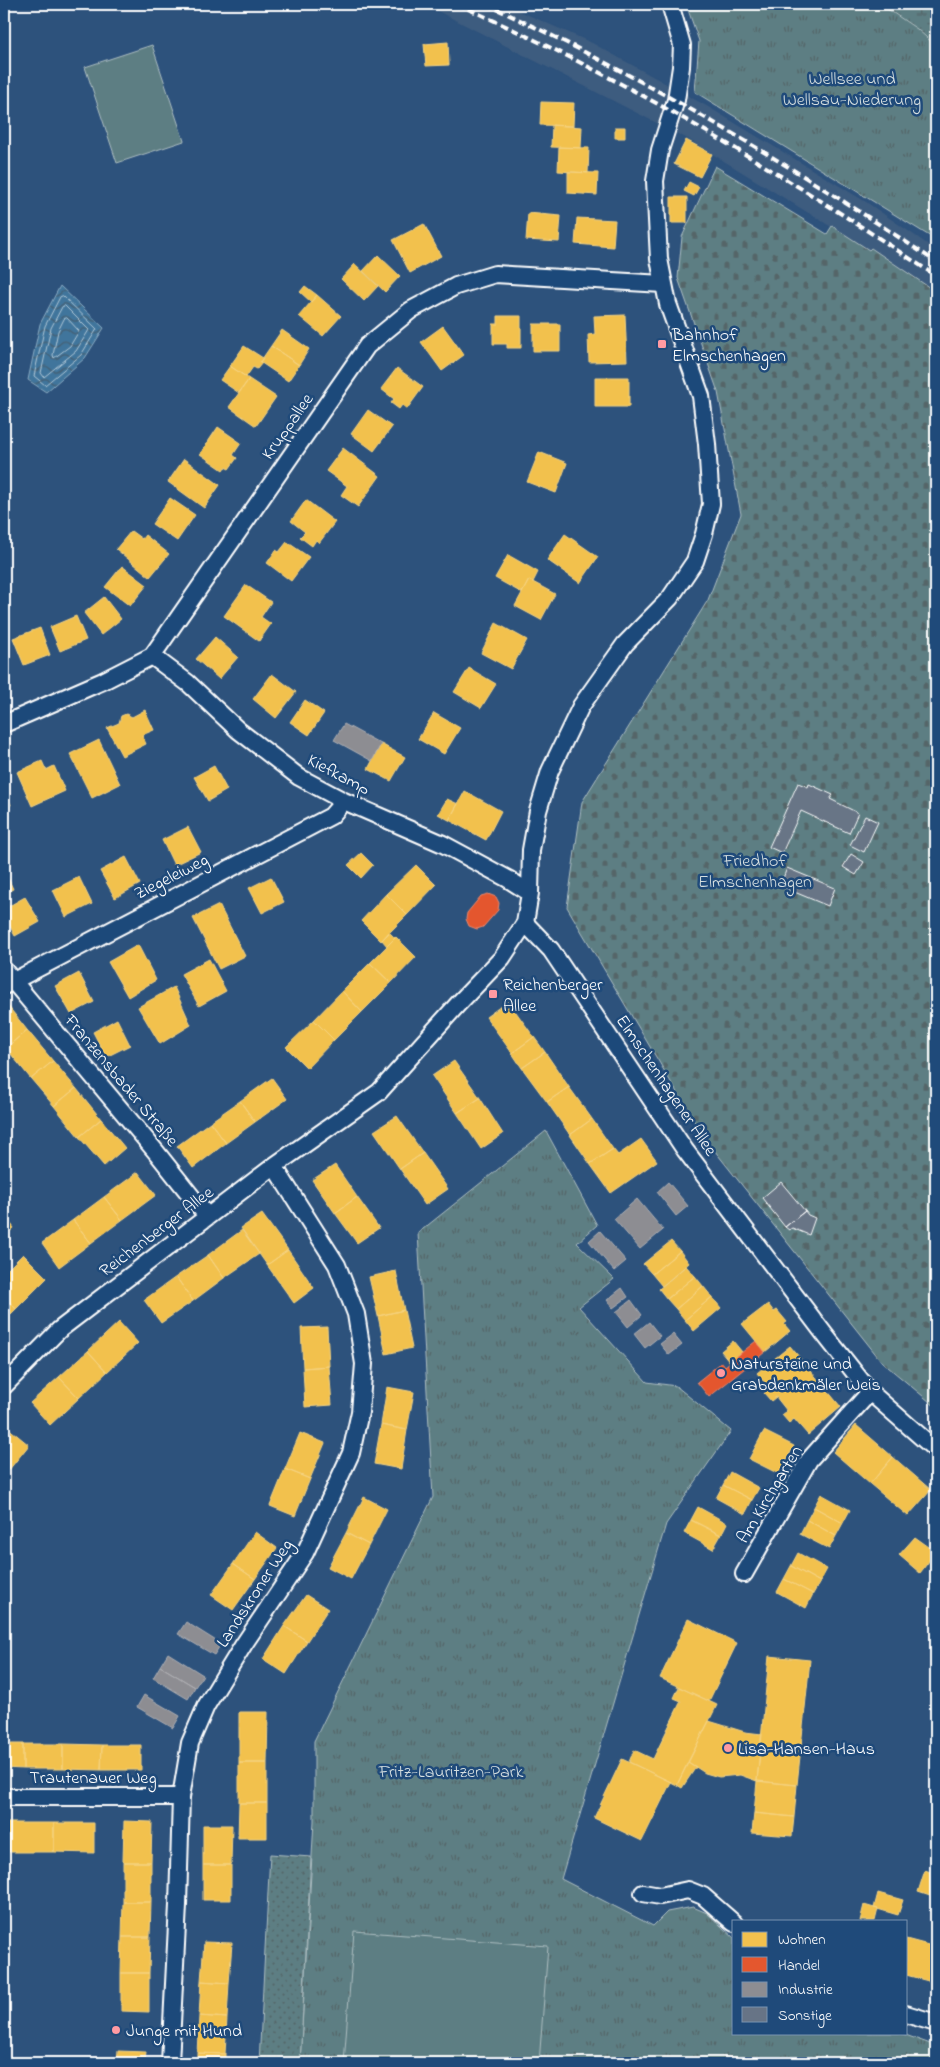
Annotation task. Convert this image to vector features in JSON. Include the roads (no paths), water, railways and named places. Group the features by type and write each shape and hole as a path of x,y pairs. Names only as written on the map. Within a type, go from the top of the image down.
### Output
{"street":[{"path":"525,922 530,893 531,850 538,811 550,771 581,706 625,644 670,598 695,561 711,504 707,444 701,396 668,304 659,259 655,181 664,134 680,83 682,46 670,4"},
{"name":"Kruppallee","path":"4,724 103,681 152,656 367,346 411,310 456,286 495,274 663,284"},
{"name":"Kiefkamp","path":"152,656 188,683 238,730 299,777 344,801 443,844 530,893"},
{"name":"Ziegeleiweg","path":"6,979 331,816 344,801"},
{"name":"Reichenberger Allee","path":"4,1386 59,1330 274,1166 379,1092 502,958 525,922"},
{"name":"Elmschenhagener Allee","path":"525,922 551,950 685,1150 824,1335 870,1392 936,1450"},
{"name":"Franzensbader Straße","path":"6,979 157,1153 207,1216"},
{"name":"Landskroner Weg","path":"170,2063 181,1797 190,1743 206,1706 244,1644 305,1553 351,1453 360,1412 364,1364 356,1314 337,1265 274,1166"},
{"name":"Am Kirchgarten","path":"744,1574 809,1460 870,1392"},
{"name":"Trautenauer Weg","path":"4,1797 181,1797"},
{"path":"642,1893 660,1896 688,1890 703,1896 732,1922"},
{"path":"908,2015 936,2023"}],"water":[{"path":"60,286 104,328 85,358 46,392 28,380 40,324"}],"railway":[{"path":"457,4 582,63 703,130 821,201 936,276"},
{"path":"486,4 603,61 716,124 827,191 936,262"}],"place":[{"name":"Bahnhof Elmschenhagen","path":"662,344"},
{"name":"Reichenberger Allee","path":"493,994"},
{"name":"Natursteine und Grabdenkmäler Weis","path":"721,1373"},
{"name":"Lisa-Hansen-Haus","path":"728,1748"},
{"name":"Junge mit Hund","path":"116,2030"}],"park label":[{"name":"Wellsee und Wellsau-Niederung","path":"852,88"},
{"name":"Friedhof Elmschenhagen","path":"755,870"},
{"name":"Fritz-Lauritzen-Park","path":"451,1771"}]}
